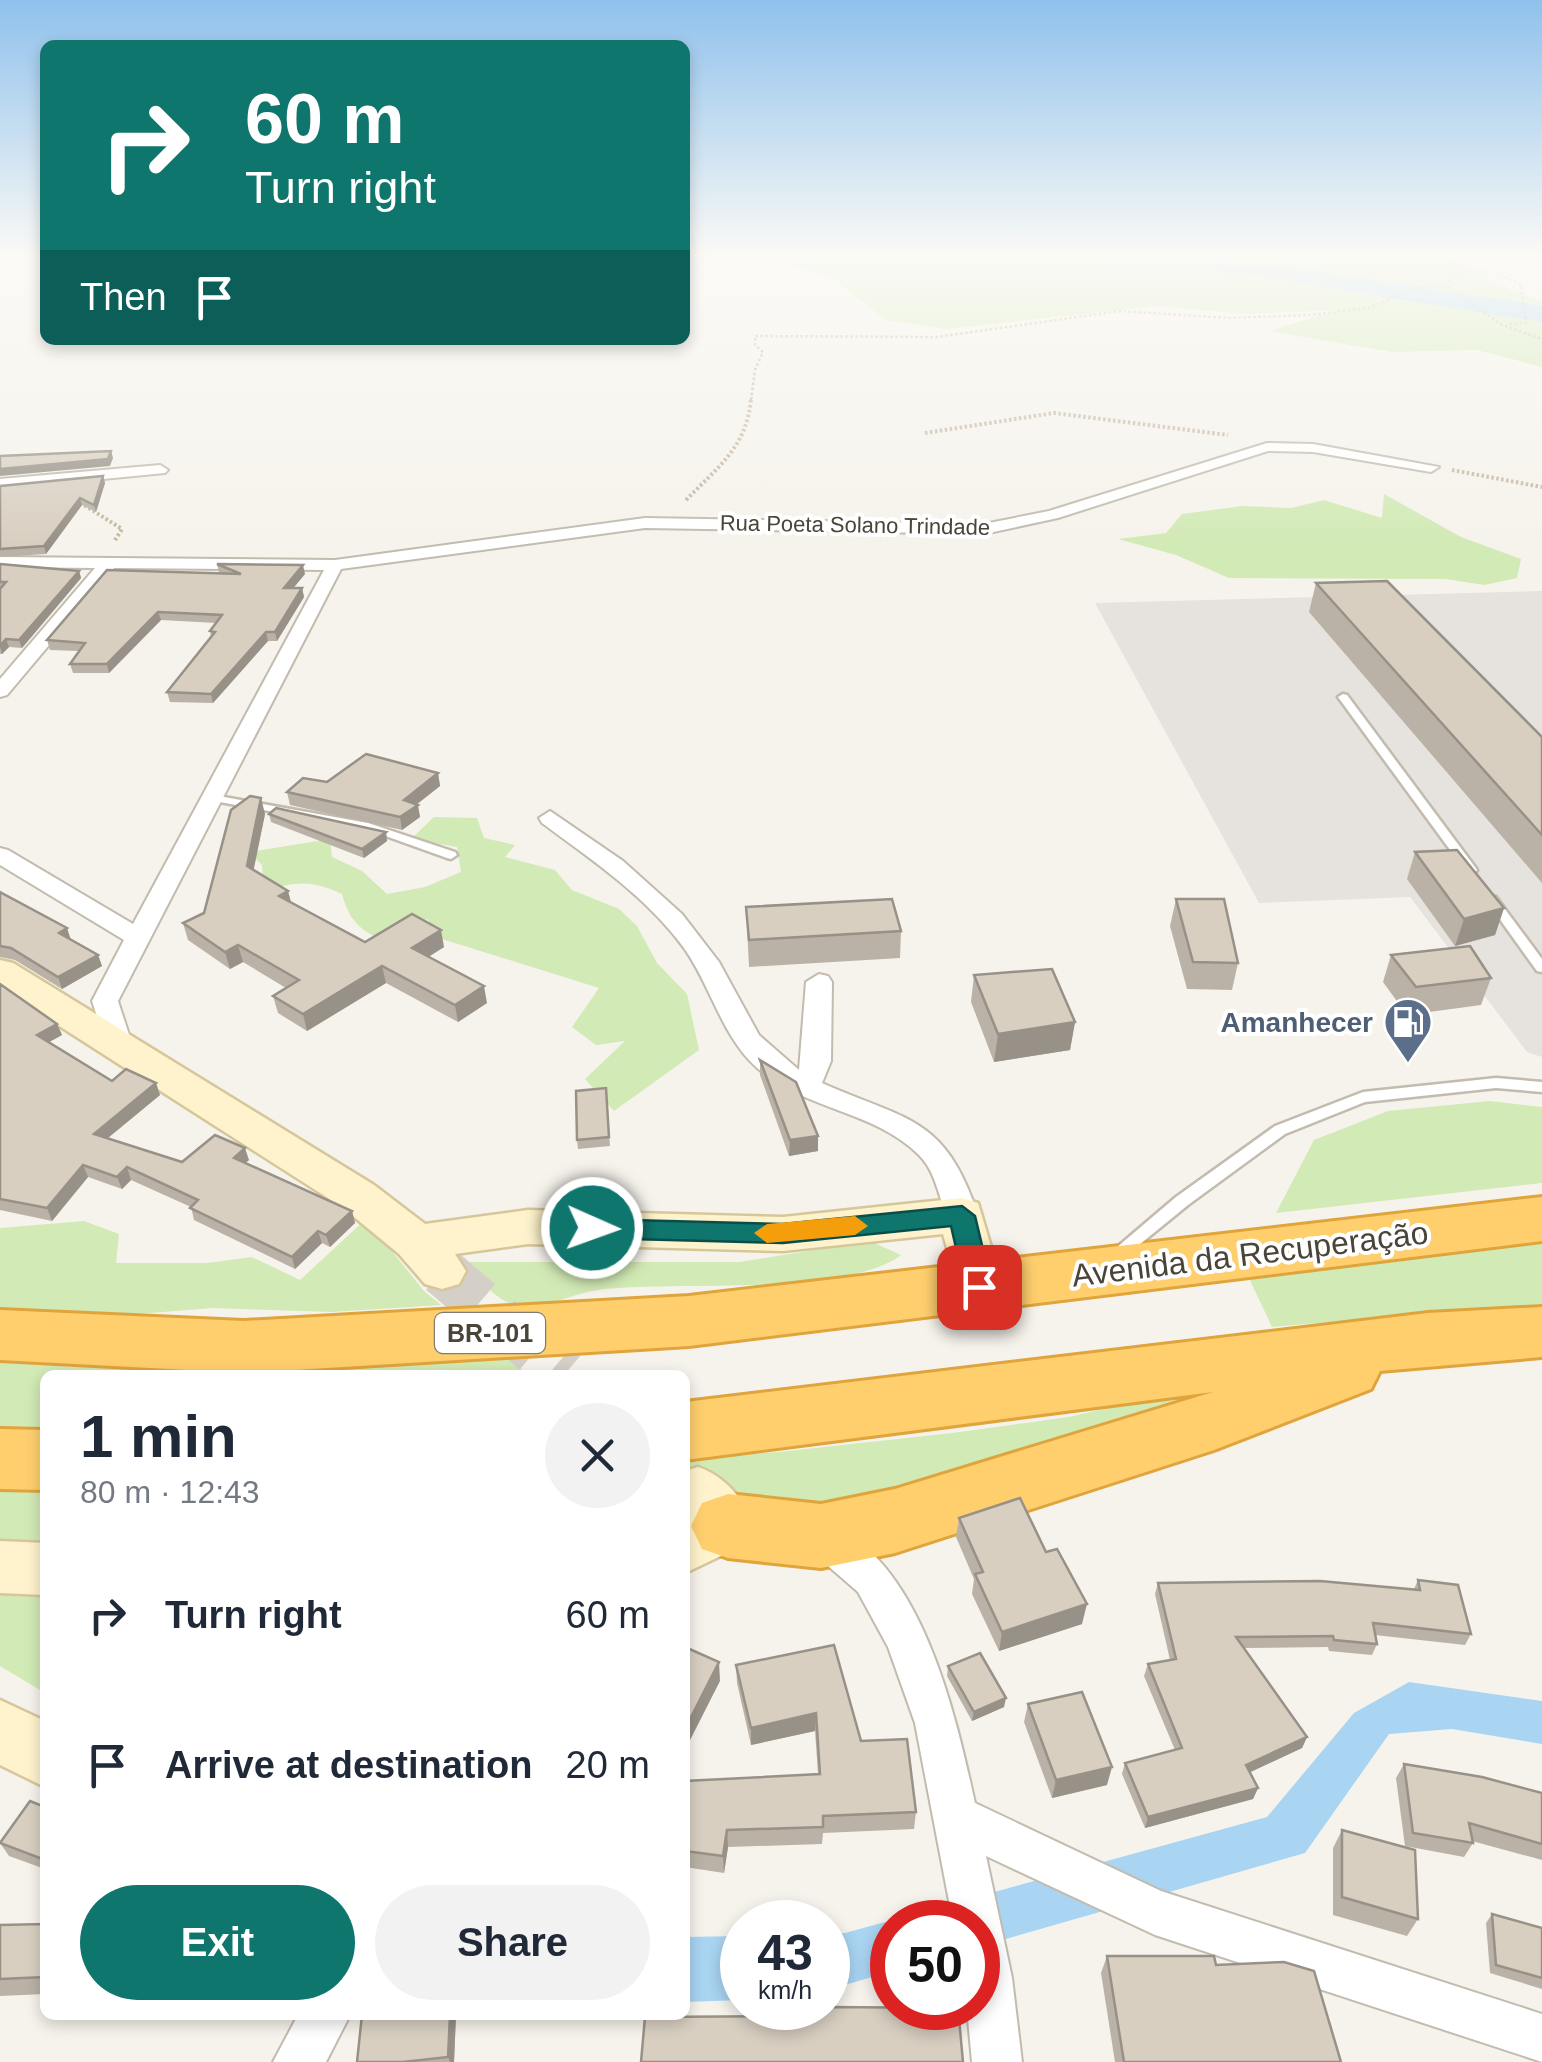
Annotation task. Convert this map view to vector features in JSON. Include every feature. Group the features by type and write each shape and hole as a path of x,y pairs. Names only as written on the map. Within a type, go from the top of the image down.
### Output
{"highway":[{"name":"Avenida da Recuperação","path":"0,1335 244,1347 689,1322 1542,1219"},
{"path":"699,1499 1428,1339 1542,1332"},
{"path":"699,1499 821,1536 895,1521 1190,1430 1428,1339"},
{"path":"0,1459 40,1460"}],"main road":[{"path":"0,971 358,1196 429,1256 528,1227 783,1234 962,1216 979,1287"},
{"path":"0,1567 40,1569"},
{"path":"0,1730 40,1753"}],"street":[{"name":"Rua Poeta Solano Trindade","path":"0,562 335,564 570,530 664,523 1007,526 1283,445 1431,466"},
{"path":"0,484 160,470"},
{"path":"0,691 105,563"},
{"path":"119,1047 105,1001 335,564"},
{"path":"550,818 662,904 706,962 736,1024 768,1062 806,1088 897,1120 932,1148 955,1182 962,1216"},
{"path":"0,855 136,936"},
{"path":"806,1088 818,1060 820,982"},
{"path":"821,1536 872,1579 906,1640 936,1723 988,1978 997,2062"},
{"path":"954,1817 1046,1864 1155,1912 1542,2039"},
{"path":"298,2062 322,2020"}],"lane":[{"path":"1343,697 1476,877"},
{"path":"213,798 368,826 451,855"},
{"path":"1487,892 1542,968"},
{"path":"1095,1273 1182,1200 1280,1130 1363,1097 1496,1083 1542,1087"}],"path":[{"path":"664,523 739,443 747,428 750,386 763,352"},
{"path":"925,433 1054,413 1186,427 1283,445"},
{"path":"1431,466 1542,487"},
{"path":"52,480 96,516 122,529 105,563"}],"shaded area":[{"path":"1542,591 1542,1057 1527,1052 1410,897 1259,903 1095,603"}],"green space":[{"path":"1486,352 1542,352 1542,367"},
{"path":"1384,494 1461,537 1521,559 1517,578 1484,585 1446,579 1229,578 1176,555 1118,539 1166,533 1182,514 1242,506 1291,508 1324,500 1382,518"},
{"path":"434,817 477,818 484,838 515,845 505,857 555,870 572,890 619,909 637,926 657,963 687,994 699,1050 614,1111 585,1079 625,1041 596,1045 572,1027 599,988 442,939 427,919 382,940 356,922 342,894 331,889 303,884 264,892 262,865 249,852 330,839 332,857 362,871 387,894 425,887 461,872 457,847 411,839"},
{"path":"1490,1101 1542,1107 1542,1183 1276,1213 1314,1140 1388,1111"},
{"path":"366,1219 424,1291 441,1305 332,1312 213,1308 63,1320 0,1320 0,1228 84,1221 119,1234 116,1263 207,1263 252,1257 300,1280"},
{"path":"1542,1239 1542,1304 1272,1327 1247,1274"},
{"path":"870,1241 901,1255 874,1268 840,1277 756,1285 598,1290 531,1307 505,1302 461,1262 740,1262"},
{"path":"511,1357 522,1370 40,1370 40,1434 0,1433 0,1361 73,1367"},
{"path":"1236,1391 892,1514 690,1521 690,1457 779,1452 952,1433 1069,1417 1129,1403"},
{"path":"0,1488 40,1490 40,1563 0,1561"},
{"path":"0,1595 40,1595 40,1690 0,1666"}],"water":[{"path":"1409,1682 1542,1701 1542,1744 1452,1729 1389,1734 1305,1853 1000,1941 1000,1900 965,1900 1267,1817 1354,1713"},
{"path":"870,1926 870,1978 850,1983 850,1932"},
{"path":"720,1936 720,2001 690,2002 690,1937"}],"building":[{"path":"111,451 108,459 0,469 0,456"},
{"path":"103,476 94,505 80,498 44,546 0,549 0,486"},
{"path":"0,564 79,571 19,640 6,639 0,646 0,589 6,582 0,582"},
{"path":"217,564 303,565 284,588 302,588 275,632 266,632 211,694 167,692 215,632 210,631 222,615 158,612 107,664 70,664 85,643 47,640 107,570 241,574"},
{"path":"1387,581 1542,737 1542,835 1316,583"},
{"path":"366,754 438,773 404,800 418,805 400,817 287,792 303,778 327,782"},
{"path":"250,796 261,798 247,866 288,891 279,896 365,942 412,914 441,930 412,948 484,986 455,1005 382,966 303,1014 273,996 299,980 238,945 225,952 183,923 204,913 231,810"},
{"path":"276,808 386,832 362,849 269,814"},
{"path":"1457,850 1504,908 1464,919 1415,852"},
{"path":"0,892 67,928 59,933 98,955 58,977 11,948 0,946"},
{"path":"892,899 901,931 749,940 746,907"},
{"path":"1176,899 1224,899 1238,963 1193,962"},
{"path":"1470,946 1491,978 1416,987 1391,955"},
{"path":"1052,969 1075,1022 998,1034 974,975"},
{"path":"0,984 57,1024 37,1035 112,1081 126,1069 156,1083 94,1134 182,1162 215,1135 245,1148 234,1158 352,1211 326,1235 318,1231 292,1257 190,1208 198,1200 127,1167 117,1177 83,1165 47,1208 0,1199"},
{"path":"760,1060 796,1082 818,1136 790,1140"},
{"path":"606,1088 609,1137 577,1140 576,1091"},
{"path":"1020,1498 1046,1552 1057,1549 1087,1604 1002,1632 975,1574 983,1572 959,1518"},
{"path":"1418,1580 1458,1585 1471,1634 1373,1623 1377,1644 1334,1640 1333,1636 1236,1637 1307,1737 1246,1765 1258,1788 1148,1817 1125,1763 1182,1748 1148,1664 1176,1659 1158,1583 1320,1581 1420,1590"},
{"path":"834,1645 861,1741 907,1739 916,1812 823,1816 823,1827 727,1830 723,1856 690,1852 690,1781 820,1774 816,1713 751,1728 736,1665"},
{"path":"690,1649 719,1662 690,1719"},
{"path":"980,1653 1006,1698 974,1712 948,1666"},
{"path":"1082,1692 1112,1767 1056,1780 1028,1704"},
{"path":"1404,1764 1482,1777 1542,1793 1542,1844 1469,1823 1473,1843 1413,1833"},
{"path":"30,1801 40,1805 40,1858 0,1843"},
{"path":"1342,1830 1415,1850 1418,1919 1342,1897"},
{"path":"1492,1914 1542,1928 1542,1978 1496,1965"},
{"path":"40,1924 40,1977 0,1979 0,1925"},
{"path":"1107,1956 1214,1956 1216,1965 1284,1962 1314,1971 1341,2062 1124,2062"},
{"path":"850,2007 870,2007 870,2030 960,2030 963,2062 641,2062 645,2020 690,2020 690,2017 720,2017 720,2030 850,2030"},
{"path":"361,2020 450,2020 448,2057 357,2062"}],"tunnel":[{"path":"442,1271 558,1370"}],"slow traffic":[{"path":"767,1233 855,1226"}],"place":[{"name":"Amanhecer","path":"1408,1064"}],"route":[{"path":"592,1228 783,1234 962,1216 979,1287"}]}
